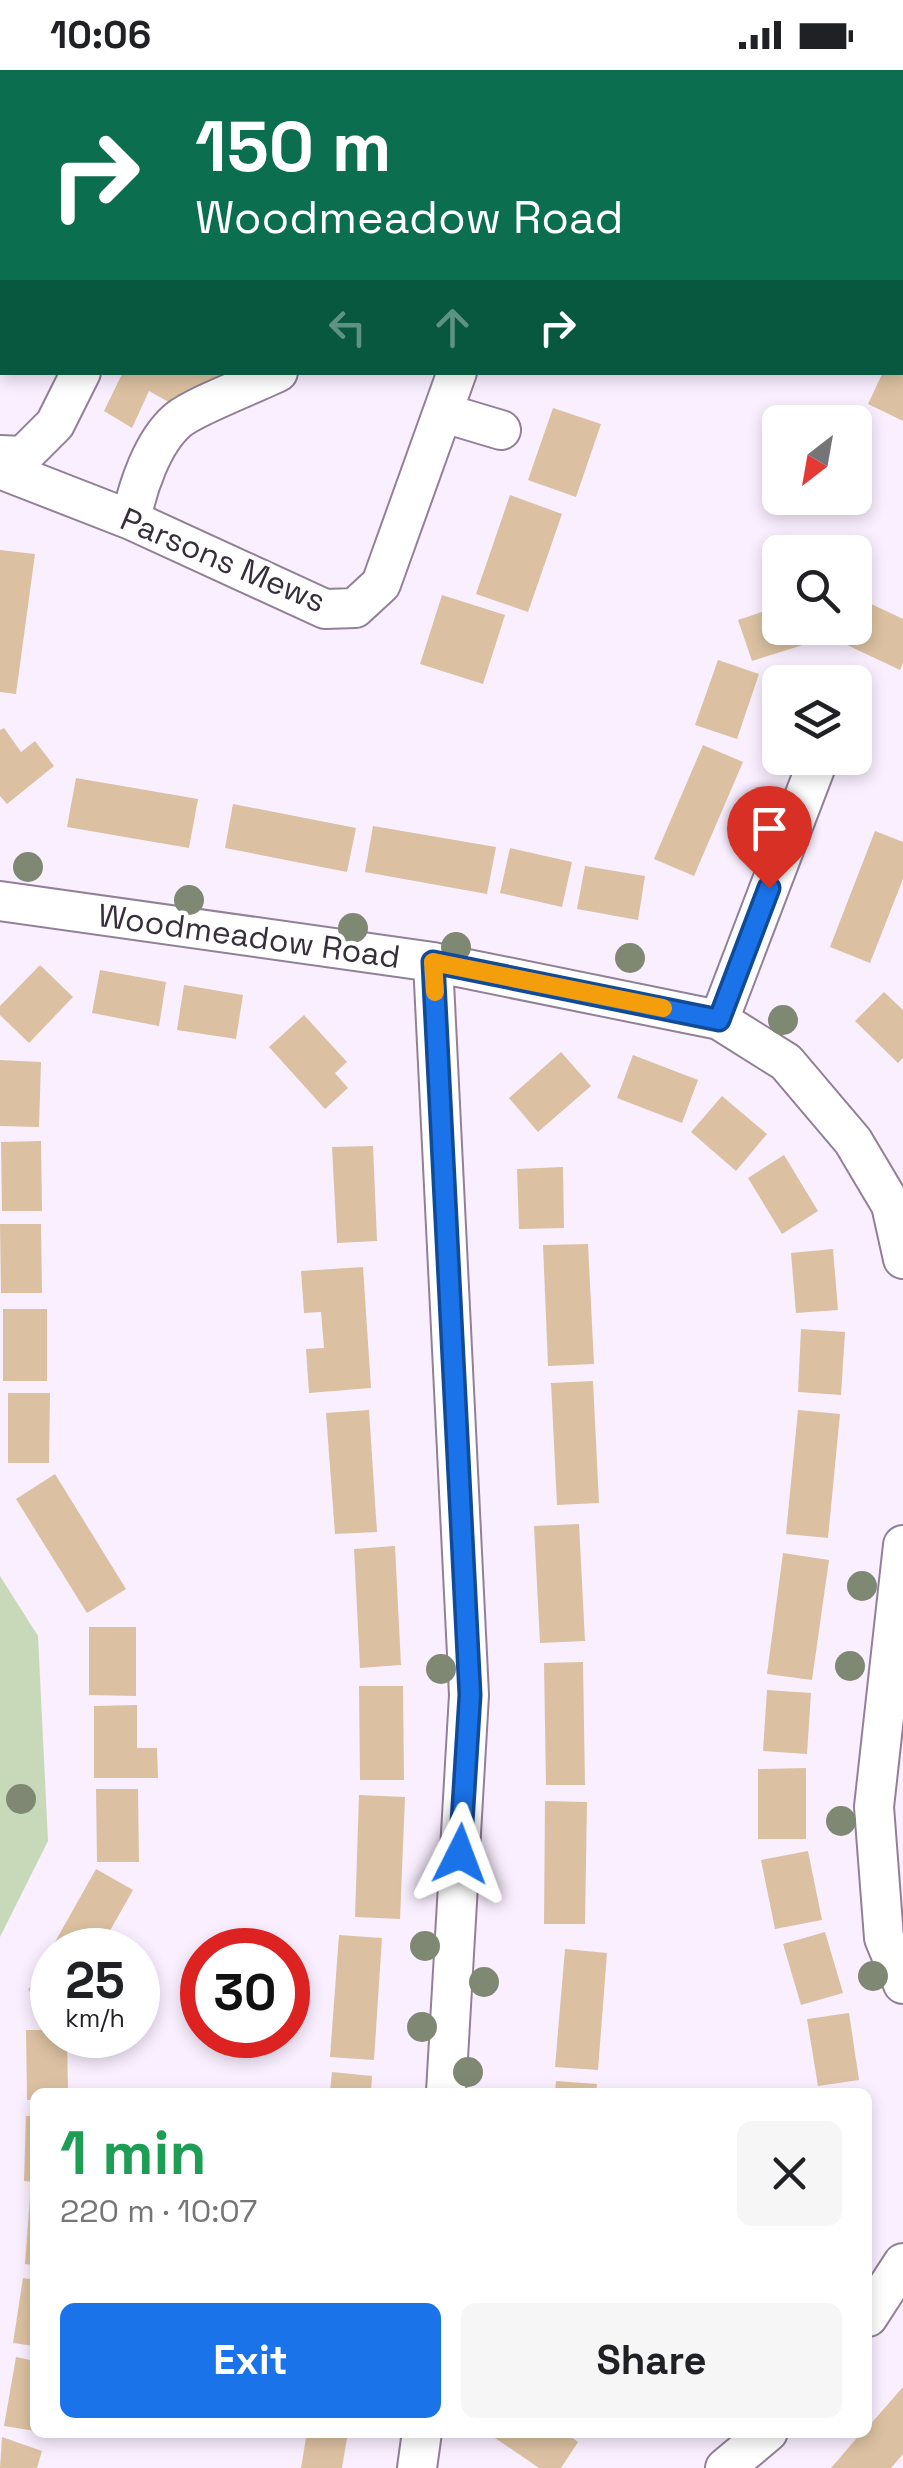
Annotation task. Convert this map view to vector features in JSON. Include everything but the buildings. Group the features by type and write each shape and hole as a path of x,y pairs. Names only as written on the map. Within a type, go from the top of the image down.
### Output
{"street":[{"path":"0,455 23,456 55,424 80,375"},
{"path":"131,520 136,498 160,443 178,420 272,375"},
{"name":"Parsons Mews","path":"0,469 131,520 325,609 355,608 381,584 456,375"},
{"path":"444,413 500,430"},
{"path":"719,1020 813,775"},
{"name":"Woodmeadow Road","path":"0,901 433,962 719,1020 786,1062 852,1142 892,1205 903,1259"},
{"path":"433,962 470,1695 446,2088"},
{"path":"903,1545 874,1807 884,1938 903,1984"},
{"path":"872,2311 903,2263"},
{"path":"417,2468 421,2438"},
{"path":"724,2468 761,2438"}],"green space":[{"path":"0,1576 38,1636 48,1841 0,1937"}],"slow traffic":[{"path":"435,992 433,962 663,1008"}],"route":[{"path":"460,1854 470,1695 433,962 719,1020 769,888"}]}
